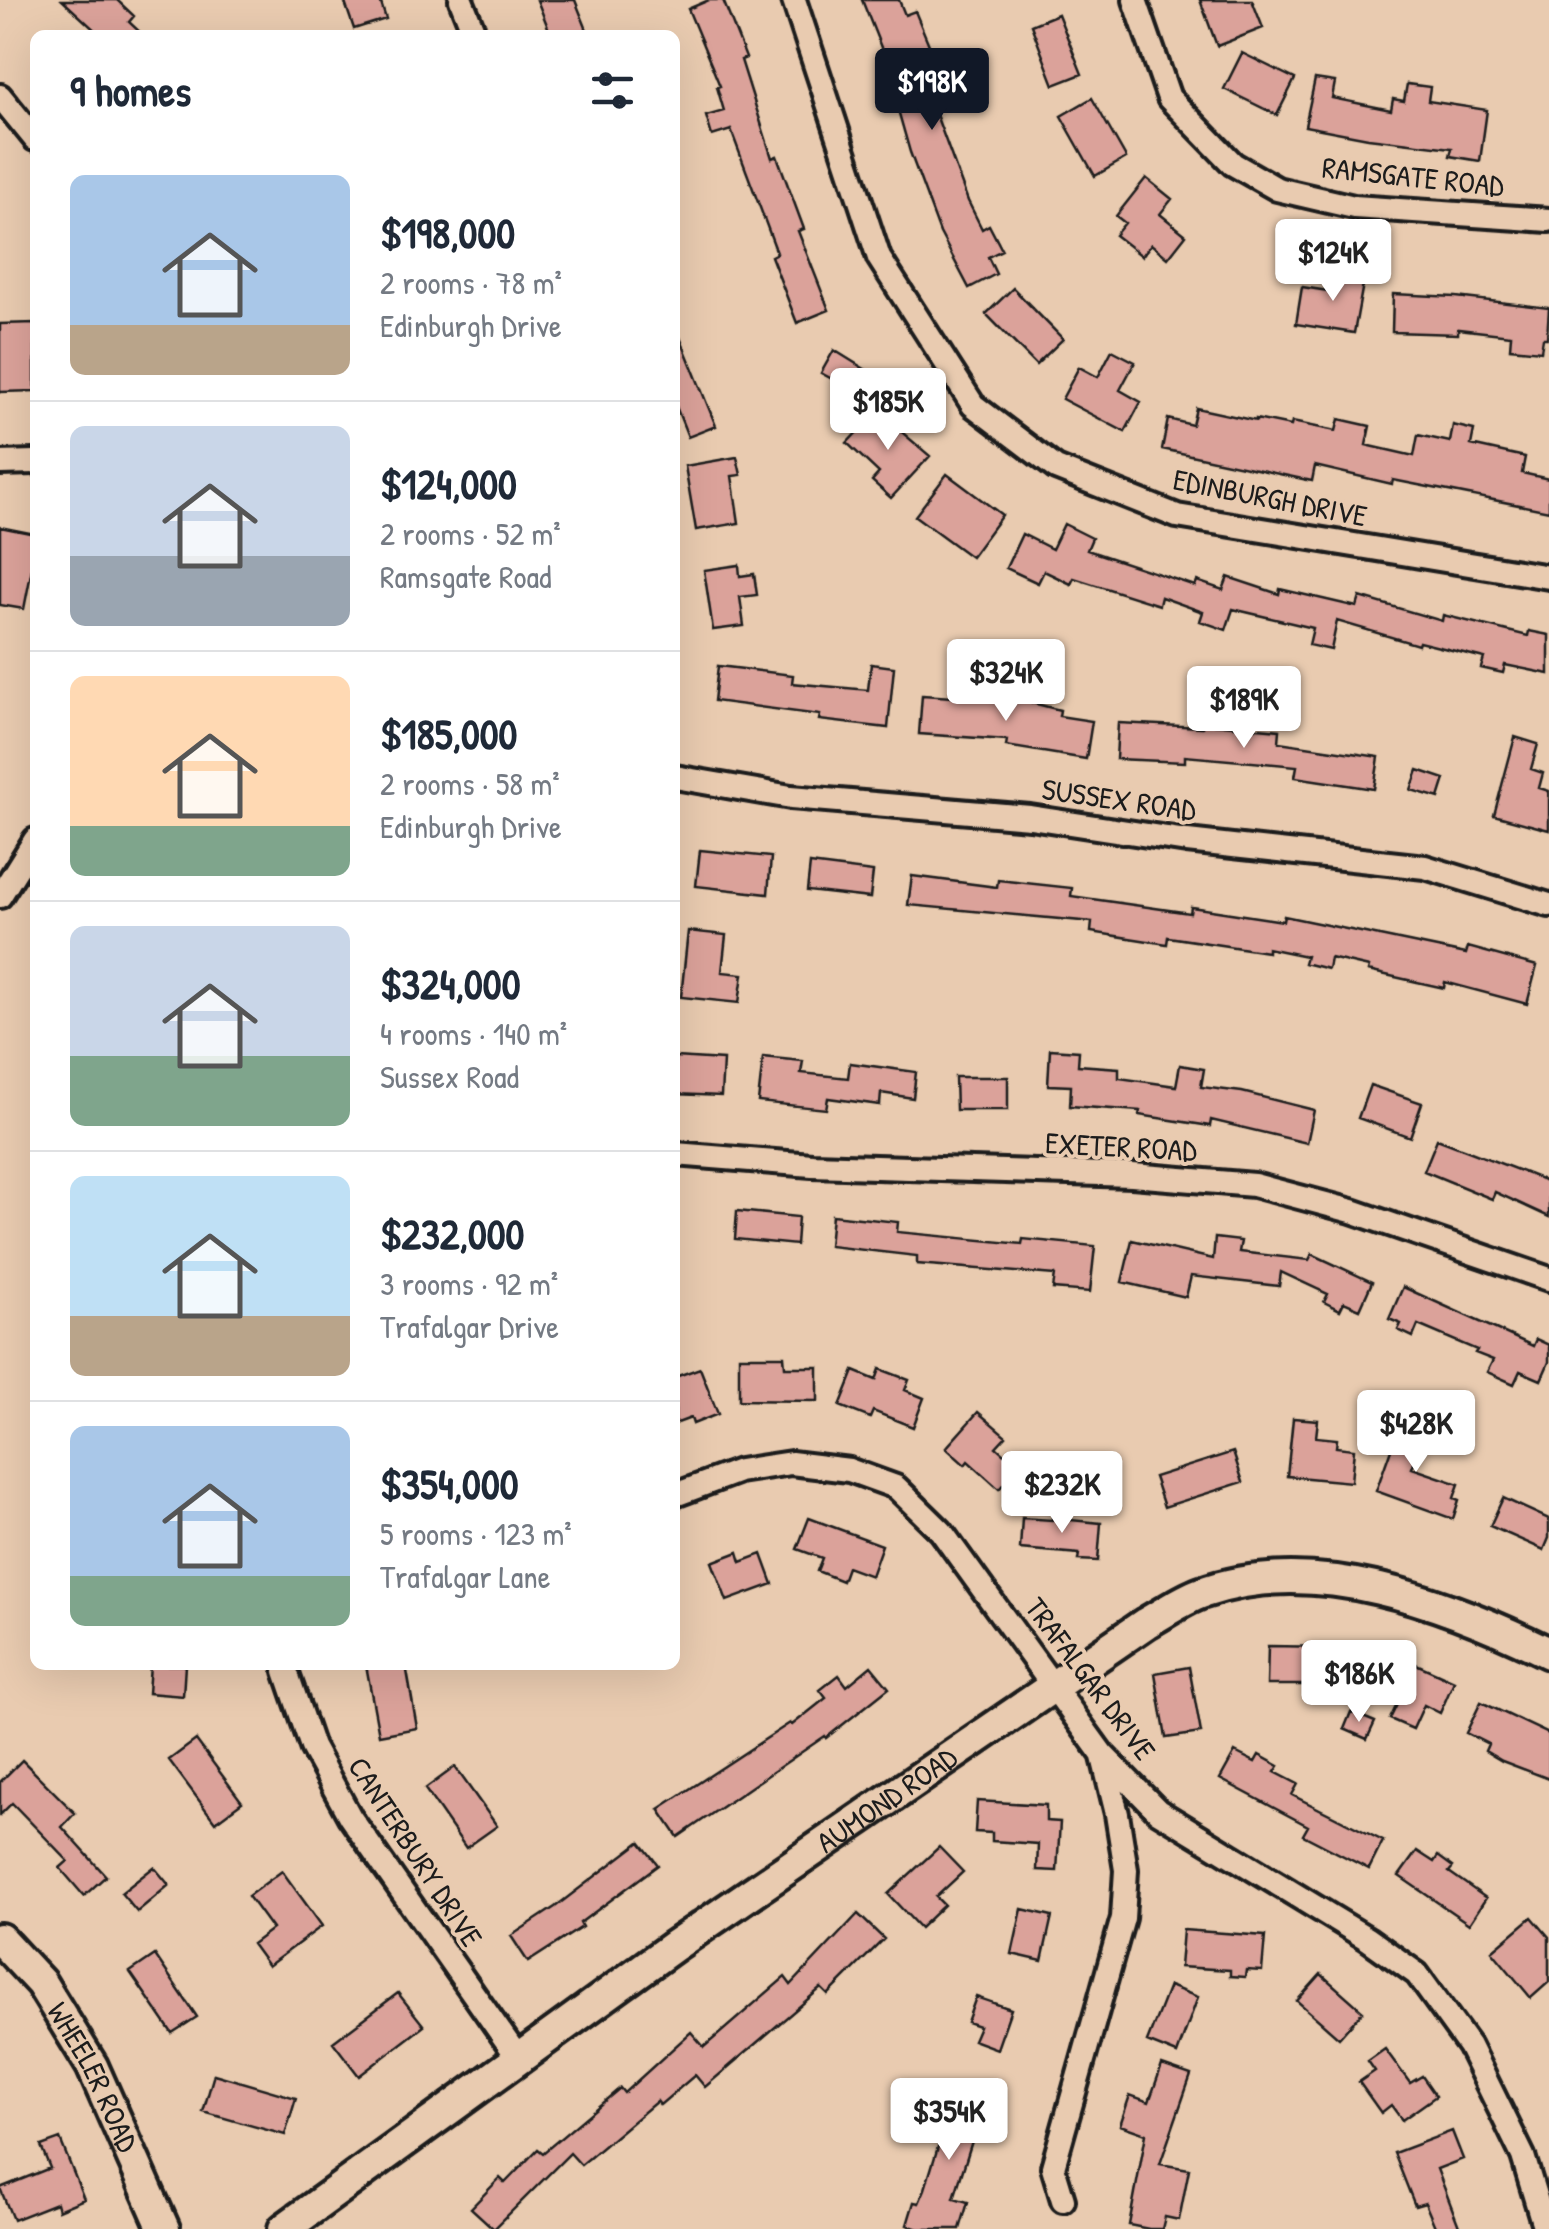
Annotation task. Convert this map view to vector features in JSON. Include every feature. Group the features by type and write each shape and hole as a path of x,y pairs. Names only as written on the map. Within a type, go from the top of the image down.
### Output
{"street":[{"path":"461,0 473,30"},
{"name":"EDINBURGH DRIVE","path":"794,0 878,258 973,405 987,416 1056,468 1176,516 1549,577"},
{"name":"RAMSGATE ROAD","path":"1135,0 1169,98 1233,164 1277,189 1354,207 1549,220"},
{"path":"0,96 30,133"},
{"path":"0,463 30,462"},
{"name":"SUSSEX ROAD","path":"680,778 791,797 1030,817 1187,841 1425,867 1549,905"},
{"path":"0,896 30,848"},
{"name":"EXETER ROAD","path":"680,1154 812,1165 1132,1175 1254,1185 1352,1211 1549,1279"},
{"name":"TRAFALGAR DRIVE","path":"680,1493 739,1472 790,1463 849,1470 896,1487 941,1531 1102,1754 1158,1811 1368,1938 1418,1974 1468,2046 1484,2077 1523,2156 1545,2229"},
{"name":"AUMOND ROAD","path":"284,2229 674,1946 1146,1623 1200,1594 1250,1582 1308,1577 1362,1584 1500,1629 1549,1653"},
{"name":"CANTERBURY DRIVE","path":"286,1670 312,1747 350,1818 519,2059"},
{"path":"1062,2200 1053,2167 1123,1918 1126,1870 1102,1754"},
{"name":"WHEELER ROAD","path":"0,1939 41,1983 92,2066 164,2229"}],"building":[{"path":"62,0 117,0 134,16 129,22 138,30 95,30"},
{"path":"344,0 380,0 386,19 354,29"},
{"path":"537,0 575,0 587,30 549,30"},
{"path":"709,0 723,0 746,58 741,60 772,158 777,156 804,229 798,231 829,310 797,323 771,256 777,253 731,130 712,136 706,116 724,111 717,87 720,86 688,9"},
{"path":"862,0 899,0 905,15 915,11 934,57 952,52 964,91 931,101 968,201 982,229 989,225 1002,250 988,257 996,274 969,288 940,233 910,152 887,71 890,70"},
{"path":"1200,0 1252,0 1263,28 1217,46"},
{"path":"1058,14 1082,74 1054,85 1031,25"},
{"path":"1242,53 1295,79 1277,115 1224,89"},
{"path":"1315,79 1335,82 1332,98 1391,110 1393,99 1404,101 1407,84 1430,87 1428,101 1487,110 1480,161 1450,156 1452,148 1305,126"},
{"path":"1092,98 1126,158 1095,176 1061,116"},
{"path":"1146,178 1172,199 1160,214 1186,235 1168,258 1151,244 1142,256 1115,235 1125,223 1116,216"},
{"path":"1339,269 1365,273 1354,333 1296,324 1302,287 1335,292"},
{"path":"1013,288 1063,339 1036,365 986,314"},
{"path":"1393,294 1549,308 1547,338 1543,338 1541,351 1510,348 1511,335 1458,329 1458,334 1392,332"},
{"path":"30,323 30,391 0,392 0,324"},
{"path":"680,337 716,426 688,437 680,417"},
{"path":"834,350 871,373 860,394 821,373"},
{"path":"1112,350 1135,362 1120,390 1141,402 1125,432 1062,399 1079,367 1098,377"},
{"path":"1196,408 1256,421 1291,426 1292,422 1336,431 1339,419 1370,426 1366,445 1414,456 1418,435 1450,442 1453,425 1474,430 1471,445 1525,457 1522,473 1549,479 1549,511 1393,480 1392,484 1315,466 1312,481 1162,449 1168,419 1192,425"},
{"path":"877,411 930,456 891,498 872,481 879,473 847,443"},
{"path":"737,457 741,475 732,476 739,523 696,530 685,466"},
{"path":"947,474 1002,515 971,557 915,516"},
{"path":"1064,524 1092,538 1087,550 1195,586 1197,581 1223,590 1228,577 1279,594 1280,589 1357,607 1360,597 1442,621 1443,615 1528,636 1529,631 1549,635 1549,674 1505,665 1503,673 1481,668 1484,658 1419,642 1418,645 1337,621 1331,650 1309,645 1313,628 1233,609 1226,630 1200,621 1203,612 1161,597 1159,605 1074,578 1071,584 1044,571 1038,583 1006,568 1022,534 1052,549"},
{"path":"0,527 30,533 30,578 24,609 0,605"},
{"path":"739,565 740,576 754,574 757,595 740,597 744,626 713,630 704,570"},
{"path":"871,664 894,667 888,728 714,701 718,666 793,675 792,683 868,690"},
{"path":"922,695 1013,698 1060,710 1059,716 1092,721 1086,759 1006,746 1007,740 919,734"},
{"path":"1118,723 1202,727 1202,723 1280,730 1279,742 1379,757 1374,789 1295,777 1297,766 1185,756 1185,762 1116,759"},
{"path":"1515,737 1538,744 1531,769 1543,773 1539,788 1549,791 1549,830 1494,815"},
{"path":"1418,770 1445,779 1439,798 1411,790"},
{"path":"700,850 771,857 768,894 696,886"},
{"path":"810,864 873,872 870,898 807,891"},
{"path":"912,876 997,887 998,880 1072,888 1071,896 1190,913 1191,907 1283,921 1284,916 1466,954 1468,947 1537,966 1527,1004 1445,982 1444,988 1368,971 1369,967 1330,958 1328,969 1304,963 1306,956 1267,948 1267,952 1168,937 1167,944 1091,932 1092,922 908,905"},
{"path":"688,931 726,935 722,972 743,974 739,1003 681,997"},
{"path":"1050,1049 1079,1051 1078,1065 1119,1068 1119,1078 1176,1086 1180,1065 1204,1069 1201,1087 1242,1092 1314,1110 1307,1143 1211,1120 1210,1126 1139,1115 1140,1111 1070,1106 1071,1086 1048,1085"},
{"path":"680,1057 723,1060 721,1096 680,1094"},
{"path":"763,1057 803,1061 801,1073 848,1078 850,1063 916,1072 913,1098 881,1093 880,1105 828,1098 826,1109 758,1102"},
{"path":"955,1077 1008,1077 1008,1110 956,1110"},
{"path":"1370,1085 1422,1103 1410,1137 1358,1118"},
{"path":"1437,1139 1549,1182 1549,1217 1495,1192 1492,1199 1424,1171"},
{"path":"737,1211 798,1217 796,1245 735,1239"},
{"path":"832,1215 898,1222 897,1232 1022,1244 1023,1239 1095,1246 1090,1292 1053,1289 1055,1275 917,1264 917,1256 829,1246"},
{"path":"1215,1238 1241,1241 1239,1252 1309,1260 1312,1254 1372,1282 1360,1309 1344,1302 1340,1310 1324,1302 1328,1294 1281,1272 1279,1286 1191,1276 1186,1297 1122,1282 1132,1240 1213,1259"},
{"path":"1403,1287 1533,1346 1536,1339 1549,1345 1549,1362 1541,1380 1520,1371 1514,1384 1487,1372 1493,1360 1475,1353 1477,1350 1418,1325 1413,1337 1398,1330 1401,1324 1389,1319"},
{"path":"739,1356 784,1356 785,1367 818,1367 818,1401 739,1400"},
{"path":"700,1368 718,1414 693,1424 691,1418 680,1422 680,1375"},
{"path":"880,1369 909,1380 905,1390 924,1398 913,1427 873,1411 870,1418 840,1406 854,1371 876,1380"},
{"path":"978,1412 1006,1436 996,1447 1019,1467 999,1489 968,1461 965,1465 946,1448"},
{"path":"1293,1418 1318,1420 1316,1437 1337,1439 1336,1447 1354,1449 1351,1482 1287,1476"},
{"path":"1402,1418 1427,1426 1412,1468 1459,1484 1453,1519 1376,1491"},
{"path":"1233,1452 1243,1482 1164,1507 1154,1477"},
{"path":"1503,1498 1549,1519 1549,1538 1544,1550 1490,1526"},
{"path":"1053,1510 1071,1511 1070,1520 1101,1523 1098,1561 1078,1560 1079,1554 1020,1549 1022,1518 1052,1520"},
{"path":"809,1518 882,1545 871,1576 847,1567 842,1581 817,1571 822,1558 797,1549"},
{"path":"738,1552 741,1562 762,1554 773,1584 727,1601 712,1562"},
{"path":"1268,1646 1332,1647 1332,1679 1320,1678 1320,1685 1267,1685"},
{"path":"1385,1650 1454,1681 1440,1713 1424,1705 1413,1729 1390,1719 1401,1696 1371,1682"},
{"path":"871,1666 889,1688 826,1738 678,1837 659,1809 792,1725 826,1698 820,1690 839,1675 847,1686"},
{"path":"1189,1667 1201,1733 1166,1738 1155,1673"},
{"path":"150,1670 185,1670 183,1696 148,1693"},
{"path":"367,1670 407,1670 417,1728 379,1735"},
{"path":"1481,1702 1549,1734 1549,1779 1502,1761 1485,1751 1488,1744 1466,1733"},
{"path":"1351,1712 1375,1722 1367,1739 1344,1729"},
{"path":"196,1740 242,1802 215,1822 169,1760"},
{"path":"1235,1752 1255,1762 1259,1755 1279,1766 1275,1772 1298,1784 1292,1795 1383,1841 1369,1869 1303,1835 1308,1826 1220,1779"},
{"path":"22,1760 75,1813 62,1827 106,1876 84,1896 60,1868 68,1861 12,1803 0,1815 0,1782"},
{"path":"455,1767 497,1826 466,1848 425,1789"},
{"path":"977,1801 1046,1805 1046,1821 1060,1822 1057,1871 1037,1870 1038,1844 992,1841 992,1833 975,1832"},
{"path":"640,1842 658,1865 580,1923 582,1927 528,1962 511,1936"},
{"path":"939,1847 963,1872 936,1897 944,1905 920,1928 888,1894"},
{"path":"1417,1851 1434,1862 1438,1856 1453,1867 1449,1872 1486,1898 1469,1924 1399,1876"},
{"path":"154,1867 169,1885 137,1912 121,1893"},
{"path":"282,1871 322,1926 268,1966 252,1944 272,1929 248,1896"},
{"path":"1022,1909 1052,1916 1042,1961 1012,1954"},
{"path":"858,1914 884,1939 828,1995 821,1988 705,2087 695,2075 660,2105 657,2101 581,2165 570,2153 494,2229 471,2208 500,2178 505,2183 538,2149 543,2153 620,2088 624,2093 691,2032 704,2047 785,1977 791,1985"},
{"path":"1532,1917 1549,1937 1549,1982 1531,1998 1492,1951"},
{"path":"1183,1930 1265,1936 1262,1971 1246,1970 1245,1977 1230,1976 1230,1970 1180,1967"},
{"path":"155,1955 197,2017 172,2033 130,1972"},
{"path":"1321,1974 1363,2011 1339,2038 1297,2001"},
{"path":"1169,1986 1198,1997 1177,2054 1147,2042"},
{"path":"398,1993 424,2026 359,2076 333,2042"},
{"path":"976,1997 1011,2009 997,2049 973,2040 979,2026 967,2022"},
{"path":"1385,2049 1410,2083 1422,2076 1436,2096 1402,2120 1391,2105 1381,2113 1359,2082 1375,2071 1368,2061"},
{"path":"1162,2065 1191,2075 1160,2164 1189,2169 1179,2220 1165,2217 1162,2229 1149,2229 1129,2225 1146,2134 1120,2125 1130,2095 1149,2102"},
{"path":"214,2074 296,2098 285,2135 203,2112"},
{"path":"946,2090 994,2105 988,2125 978,2122 954,2198 968,2202 960,2229 918,2229 907,2225 914,2202 919,2203 925,2189 940,2140 931,2137"},
{"path":"1452,2131 1463,2159 1437,2169 1460,2229 1436,2229 1425,2203 1415,2206 1394,2153"},
{"path":"60,2139 84,2199 58,2210 56,2203 13,2220 0,2188 50,2168 41,2146"}]}
